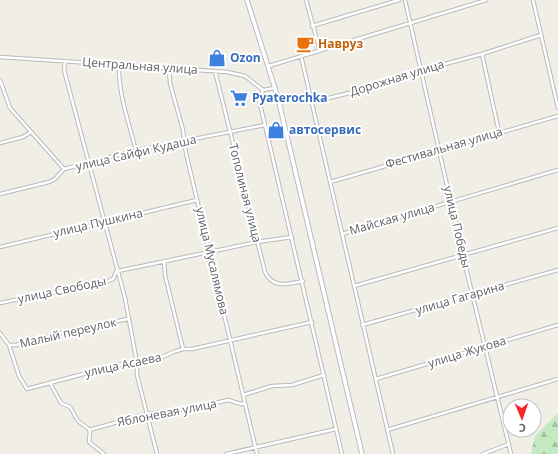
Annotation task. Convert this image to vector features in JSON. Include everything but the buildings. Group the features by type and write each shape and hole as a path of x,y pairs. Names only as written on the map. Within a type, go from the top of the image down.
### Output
{"main road":[{"path":"247,0 275,88 362,454"}],"street":[{"path":"306,0 320,51"},
{"path":"312,26 400,0"},
{"name":"улица Победы","path":"405,0 484,348 512,454"},
{"path":"269,66 486,0"},
{"path":"534,0 558,108"},
{"name":"Дорожная улица","path":"312,102 370,88 420,70 482,54 541,35"},
{"path":"482,54 499,132"},
{"path":"301,56 393,454"},
{"name":"Центральная улица","path":"0,57 215,71 245,76 263,90"},
{"path":"65,61 64,70 118,270 137,363 137,375 157,454"},
{"path":"119,64 122,98 136,151"},
{"name":"улица Мусалямова","path":"169,68 170,83 183,130 184,142 197,200 257,454"},
{"name":"Тополиная улица","path":"215,71 258,242 269,279 280,285 303,281"},
{"path":"0,80 10,108 64,169"},
{"path":"275,88 263,90 259,100 303,281 342,454"},
{"name":"Фестивальная улица","path":"330,182 558,116"},
{"name":"улица Сайфи Кудаша","path":"0,194 49,182 55,179 64,169 136,151 265,125"},
{"path":"0,143 23,138 31,132"},
{"name":"Майская улица","path":"342,234 451,203 558,170"},
{"name":"улица Пушкина","path":"0,247 104,220 197,200"},
{"path":"354,286 558,228"},
{"name":"улица Свободы","path":"0,303 108,281 113,279 118,270 292,236"},
{"path":"164,262 165,275 182,349"},
{"name":"улица Гагарина","path":"362,325 558,270"},
{"name":"Малый переулок","path":"9,345 16,345 73,330 128,319"},
{"name":"улица Асаева","path":"9,345 19,376 27,389 117,365 156,360 182,349 192,350 312,322"},
{"name":"улица Жукова","path":"376,379 558,325"},
{"path":"0,333 9,345"},
{"path":"243,395 272,386 292,385 324,375"},
{"path":"387,430 558,379"},
{"path":"50,382 61,403 70,407 78,421 89,430 89,442 104,454"},
{"name":"Яблоневая улица","path":"89,430 147,414 194,408 228,400 241,404 245,403"},
{"path":"226,454 336,429"},
{"path":"483,454 509,444"}],"green space":[{"path":"558,413 558,454 531,454 535,438 542,438 542,429"}],"place":[{"name":"Навруз","path":"305,44"},
{"name":"Ozon","path":"217,58"},
{"name":"Pyaterochka","path":"239,98"},
{"name":"автосервис","path":"276,130"}]}
